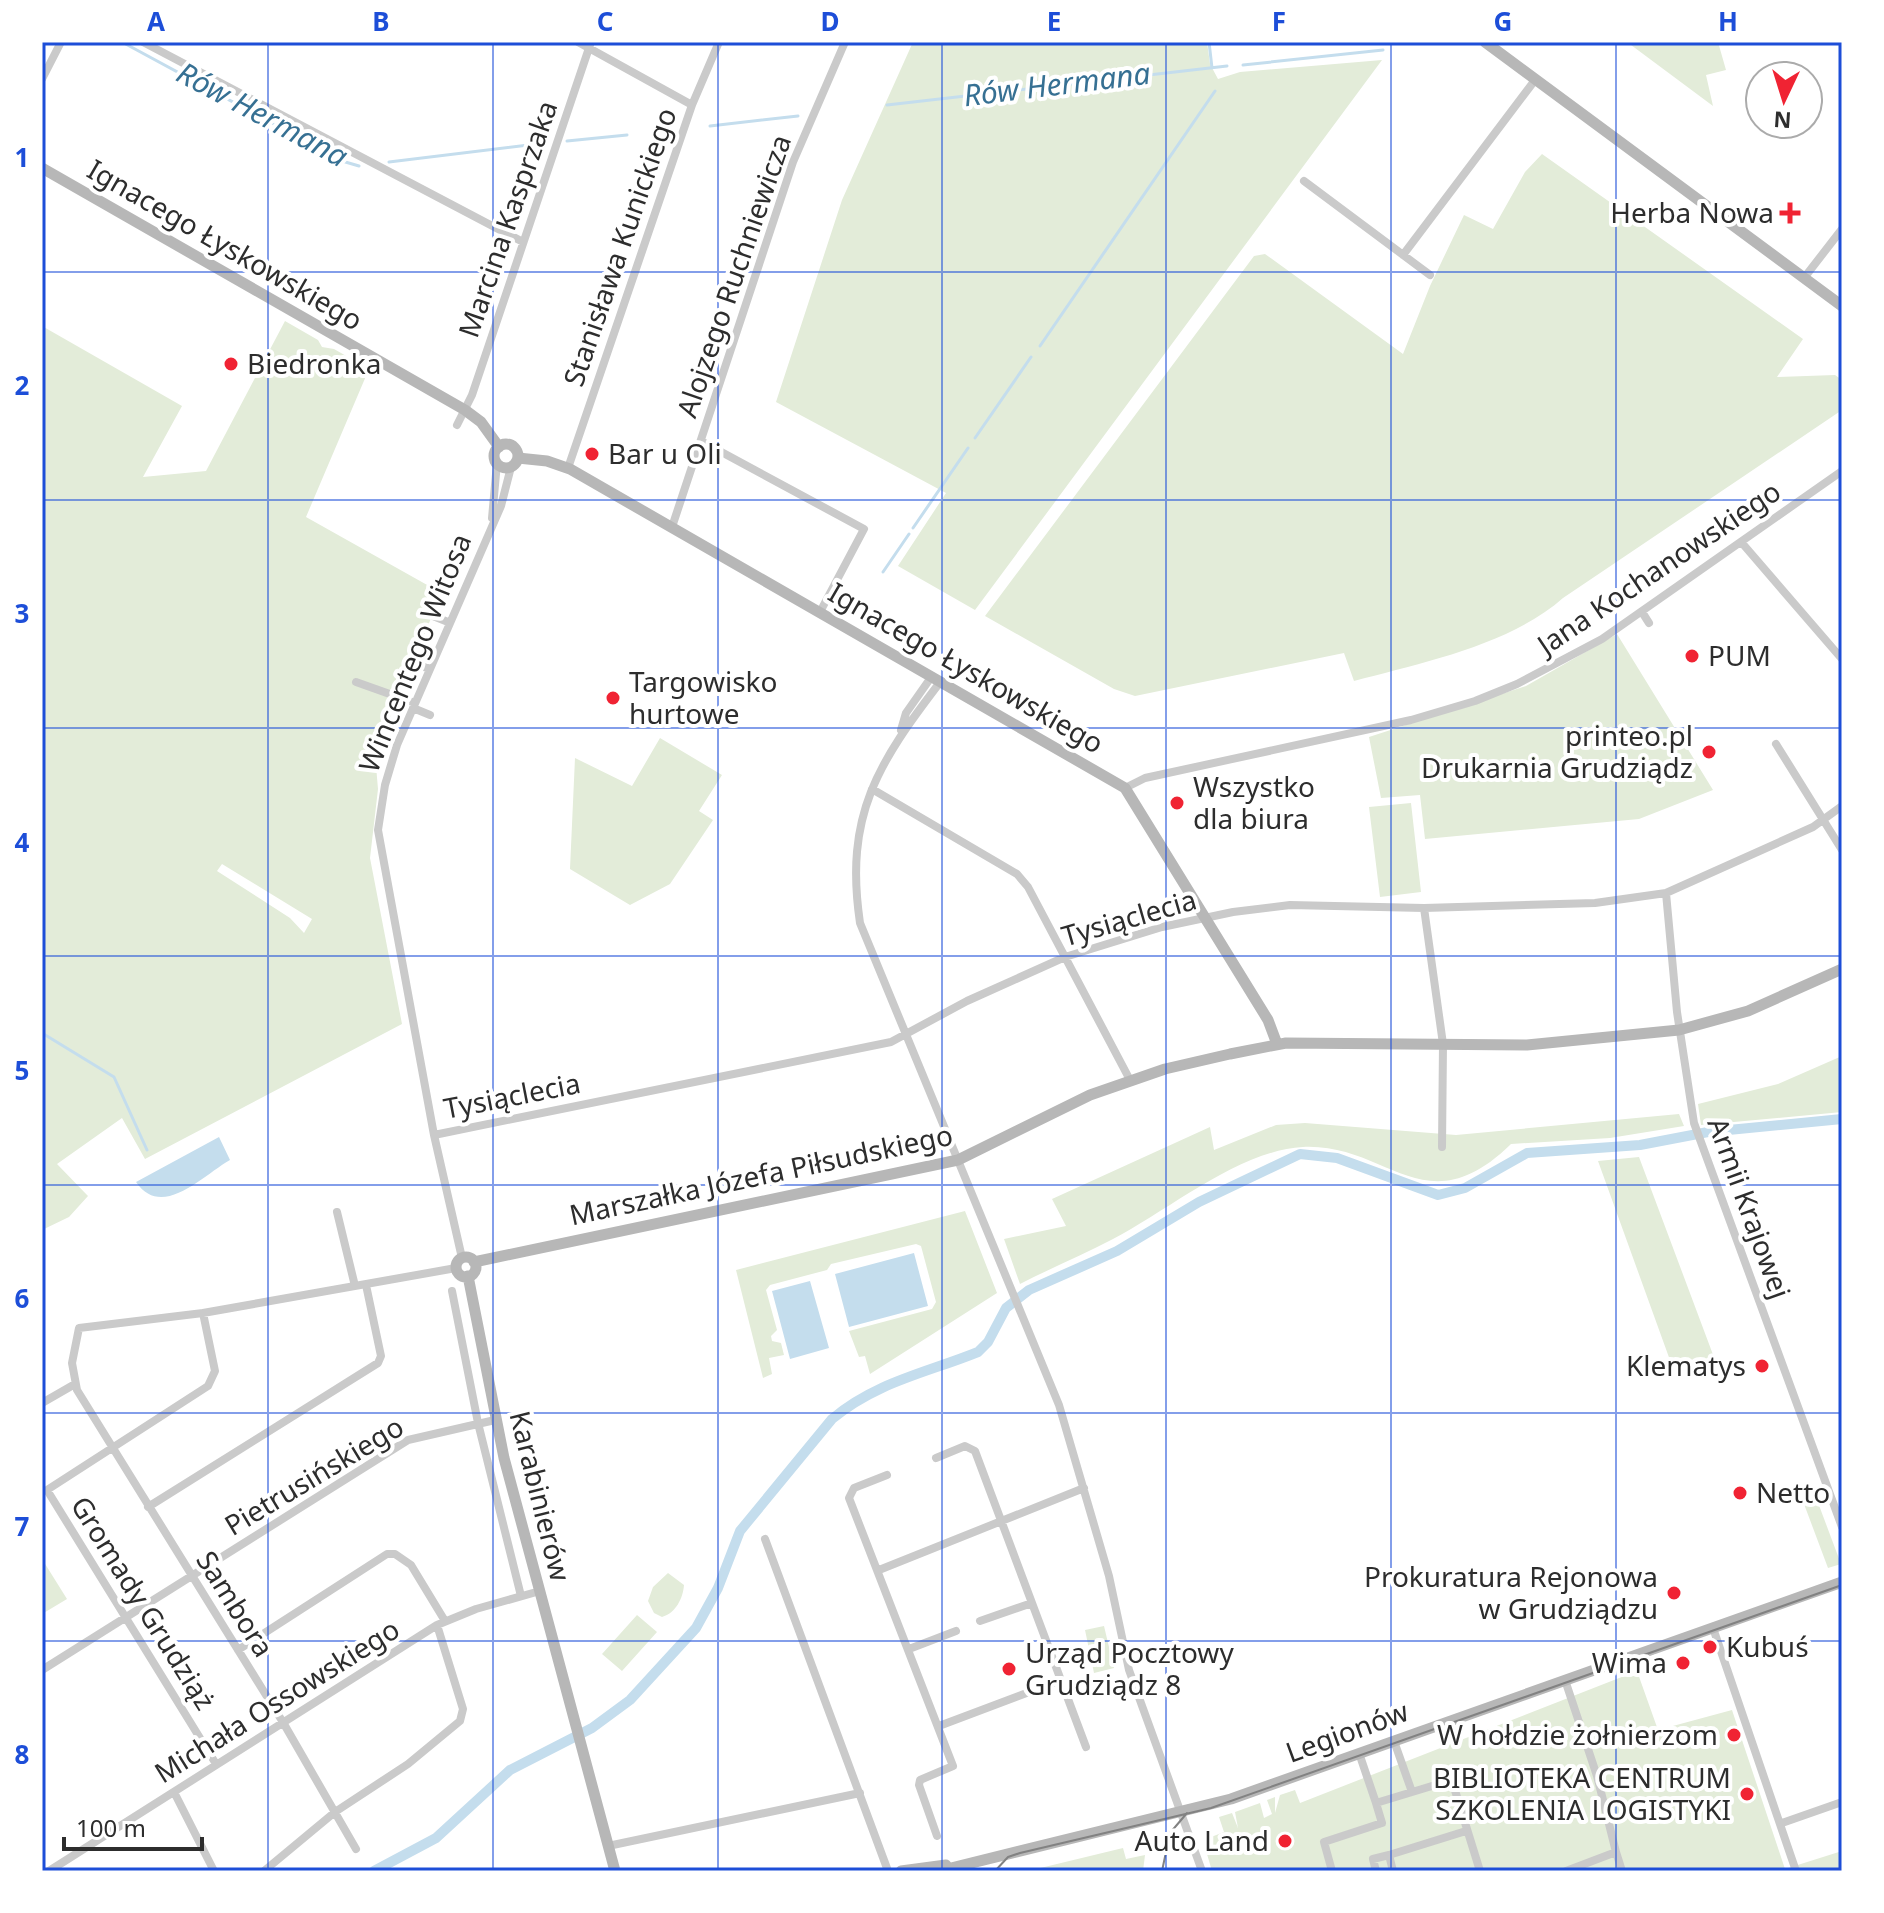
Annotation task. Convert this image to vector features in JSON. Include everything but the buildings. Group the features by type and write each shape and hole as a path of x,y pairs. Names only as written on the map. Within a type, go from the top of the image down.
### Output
{"street":[{"path":"42,79 61,42"},
{"path":"143,42 523,242"},
{"path":"578,42 590,45 692,105"},
{"name":"Stanisława Kunickiego","path":"568,468 692,105 719,42"},
{"name":"Alojzego Ruchniewicza","path":"672,527 793,162 845,42"},
{"path":"1485,42 1842,306"},
{"name":"Marcina Kasprzaka","path":"457,425 465,410 590,45"},
{"path":"1403,255 1535,80"},
{"name":"Ignacego Łyskowskiego","path":"42,168 465,410 481,422 499,447"},
{"path":"1304,181 1430,275"},
{"path":"1804,278 1842,229"},
{"path":"701,441 864,529 820,612"},
{"path":"499,447 513,447 514,462 497,463 495,453 499,447"},
{"name":"Ignacego Łyskowskiego","path":"514,462 568,468 1125,788 1207,917 1268,1020 1277,1044"},
{"name":"Wincentego Witosa","path":"434,1135 378,841 388,775 448,622 501,506 514,462"},
{"name":"Wincentego Witosa","path":"492,520 498,482 497,463"},
{"name":"Jana Kochanowskiego","path":"1125,788 1145,778 1411,720 1475,701 1553,667 1642,612 1842,471"},
{"path":"1742,543 1842,659"},
{"path":"1642,612 1649,623"},
{"path":"433,616 448,622"},
{"path":"413,662 429,669"},
{"path":"937,678 901,731 872,789 858,835 855,888 866,941 1059,1405 1084,1488 1129,1670 1202,1871"},
{"path":"356,682 414,705 430,715"},
{"path":"1776,744 1842,850"},
{"path":"872,789 1017,874 1028,887 1130,1080"},
{"name":"Tysiąclecia","path":"434,1135 870,1047 904,1035 967,1001 1065,957 1130,936 1207,917 1270,906 1424,908 1595,903 1666,893 1825,821 1842,806"},
{"name":"Armii Krajowej","path":"1666,893 1679,1030 1694,1123 1842,1527"},
{"path":"1424,908 1443,1044 1442,1147"},
{"name":"Marszałka Józefa Piłsudskiego","path":"474,1262 958,1160 1090,1095 1195,1061 1277,1044 1544,1044 1679,1030 1748,1011 1842,969"},
{"path":"42,1403 75,1384 72,1363 79,1328 203,1313 366,1285 459,1263 474,1262 475,1271 468,1276 460,1275 459,1263 434,1135"},
{"path":"337,1212 355,1286"},
{"name":"Karabinierów","path":"468,1276 495,1420 615,1871"},
{"path":"148,1507 378,1363 381,1356 366,1285"},
{"path":"452,1291 478,1423 521,1596"},
{"name":"Gromady Grudziąż","path":"203,1313 215,1371 213,1380 47,1490 216,1764"},
{"name":"Sambora","path":"75,1384 111,1448 284,1724 356,1849"},
{"name":"Pietrusińskiego","path":"42,1670 408,1440 495,1420"},
{"path":"936,1458 965,1446 975,1451 1086,1747"},
{"path":"887,1475 848,1493 953,1766 928,1776 919,1785 937,1836"},
{"path":"879,1570 1084,1488"},
{"path":"765,1539 888,1871"},
{"path":"238,1650 387,1554 395,1554 411,1565 441,1623 463,1717 408,1764 335,1812 264,1871"},
{"name":"Legionów","path":"901,1871 939,1864 945,1868 977,1866 1182,1813 1842,1582"},
{"name":"Michała Ossowskiego","path":"49,1871 441,1623 540,1591"},
{"path":"980,1621 1032,1603"},
{"path":"1713,1628 1796,1871"},
{"path":"909,1649 956,1631"},
{"path":"939,1726 1061,1680"},
{"path":"1565,1680 1597,1776 1622,1871"},
{"path":"1394,1741 1412,1792"},
{"path":"1332,1871 1324,1842 1382,1823 1359,1753"},
{"path":"1376,1803 1452,1782 1480,1871"},
{"path":"174,1792 214,1871"},
{"path":"608,1846 860,1793"},
{"path":"1782,1823 1842,1802"},
{"path":"1376,1871 1373,1859 1466,1831"},
{"path":"1566,1871 1616,1852"},
{"path":"1389,1855 1393,1871"}],"green space":[{"path":"913,42 1207,42 1210,64 1218,79 1240,72 1382,60 975,610 898,566 946,493 776,402 842,200"},
{"path":"1627,42 1718,42 1726,70 1706,75 1713,106"},
{"path":"1542,154 1803,339 1777,377 1835,375 1842,380 1842,410 1517,628 1464,650 1354,681 1344,653 1135,696 1114,689 985,616 1254,256 1265,254 1403,354 1430,286 1464,215 1493,229 1525,172"},
{"path":"285,321 318,340 322,347 334,349 369,369 306,517 445,595 434,611 375,754 378,789 370,858 402,1024 145,1159 122,1118 57,1164 88,1196 69,1217 42,1230 42,326 182,406 143,477 206,471","holes":["222,864 312,919 304,933 290,918 217,871"]},
{"path":"1617,634 1713,790 1639,819 1425,839 1420,795 1381,798 1369,737 1526,686"},
{"path":"660,738 722,775 699,811 713,820 670,884 630,905 570,869 575,758 632,786"},
{"path":"1411,803 1421,892 1380,897 1369,807"},
{"path":"1842,1056 1842,1112 1701,1125 1698,1104 1778,1084"},
{"path":"1679,1114 1684,1126 1610,1138 1511,1144 1481,1168 1454,1179 1430,1181 1407,1176 1333,1149 1303,1147 1279,1151 1230,1170 1113,1239 1020,1284 1004,1239 1066,1226 1052,1199 1210,1127 1214,1150 1276,1125 1305,1123 1456,1135"},
{"path":"1639,1157 1715,1360 1675,1374 1598,1161"},
{"path":"965,1211 997,1293 870,1374 865,1356 859,1357 849,1331 932,1309 936,1302 921,1246 916,1244 831,1264 827,1270 770,1285 766,1290 777,1330 771,1336 772,1341 781,1343 784,1355 769,1358 772,1374 763,1378 736,1270"},
{"path":"1814,1492 1841,1564 1828,1568 1801,1496"},
{"path":"42,1559 67,1599 42,1614"},
{"path":"668,1573 684,1585 675,1609 662,1617 654,1613 648,1601 653,1587"},
{"path":"637,1615 657,1632 622,1671 602,1654"},
{"path":"1104,1626 1114,1668 1094,1673 1085,1630"},
{"path":"1637,1671 1658,1730 1732,1710 1785,1869 1842,1851 1842,1871 1212,1871 1204,1844 1208,1842 1206,1839 1224,1832 1219,1817 1232,1813 1238,1828 1235,1812 1260,1803 1264,1818 1272,1814 1267,1800 1275,1797 1275,1813 1280,1795 1295,1790 1300,1803"},
{"path":"1123,1848 1126,1859 1145,1855 1143,1871 1028,1871"}],"water":[{"path":"219,1137 230,1160 195,1184 170,1196 158,1197 146,1193 136,1182"},
{"path":"914,1253 928,1306 849,1327 835,1274"},
{"path":"810,1281 829,1348 790,1359 772,1291"}],"waterway":[{"name":"Rów Hermana","path":"122,42 342,161 359,166"},
{"path":"1209,42 1212,68"},
{"name":"Rów Hermana","path":"1243,65 1383,50"},
{"name":"Rów Hermana","path":"887,105 1227,66"},
{"path":"1040,346 1215,91"},
{"name":"Rów Hermana","path":"710,126 798,116"},
{"name":"Rów Hermana","path":"567,141 627,135"},
{"name":"Rów Hermana","path":"389,162 545,143"},
{"path":"975,438 1031,357"},
{"path":"913,528 968,448"},
{"path":"883,572 909,534"},
{"path":"42,1033 114,1077 147,1150"},
{"path":"374,1871 436,1838 510,1770 592,1728 630,1700 696,1628 718,1588 740,1531 832,1419 884,1387 978,1352 988,1342 1006,1308 1029,1290 1117,1251 1199,1202 1300,1154 1337,1158 1438,1195 1465,1188 1527,1153 1640,1145 1708,1132 1842,1119"}],"tram line":[{"path":"995,1871 1008,1857 1020,1853 1211,1808 1842,1585"},
{"path":"1162,1871 1170,1833 1187,1813"}],"place":[{"name":"Herba Nowa","path":"1790,213"},
{"name":"Biedronka","path":"231,364"},
{"name":"Bar u Oli","path":"592,454"},
{"name":"PUM","path":"1692,656"},
{"name":"Targowisko hurtowe","path":"613,698"},
{"name":"printeo.pl Drukarnia Grudziądz","path":"1709,752"},
{"name":"Wszystko dla biura","path":"1177,803"},
{"name":"Klematys","path":"1762,1366"},
{"name":"Netto","path":"1740,1493"},
{"name":"Prokuratura Rejonowa w Grudziądzu","path":"1674,1593"},
{"name":"Kubuś","path":"1710,1647"},
{"name":"Wima","path":"1683,1663"},
{"name":"Urząd Pocztowy Grudziądz 8","path":"1009,1669"},
{"name":"W hołdzie żołnierzom","path":"1734,1735"},
{"name":"BIBLIOTEKA CENTRUM SZKOLENIA LOGISTYKI","path":"1747,1794"},
{"name":"Auto Land","path":"1285,1841"}]}
